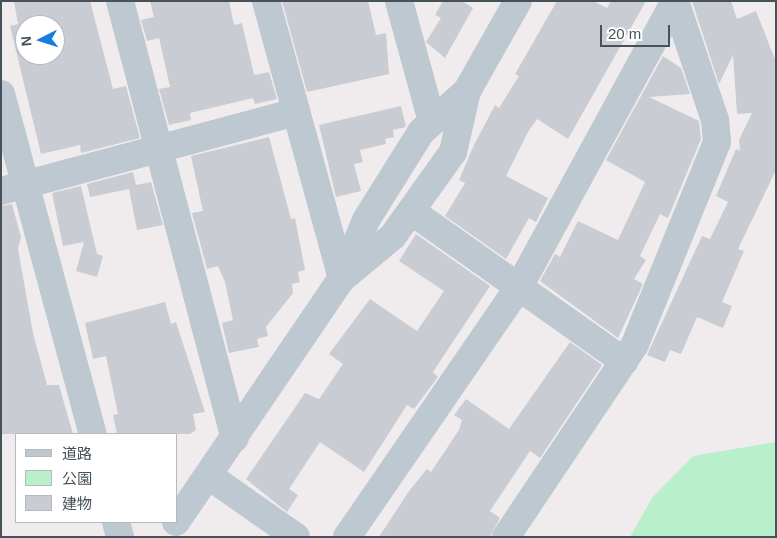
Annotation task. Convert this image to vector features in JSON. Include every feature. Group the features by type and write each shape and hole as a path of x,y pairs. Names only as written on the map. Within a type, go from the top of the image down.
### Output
{"street":[{"path":"120,1 235,438"},
{"path":"266,1 342,278"},
{"path":"399,1 432,122"},
{"path":"342,278 393,236 453,152 467,91 518,1"},
{"path":"347,537 519,287 675,1"},
{"path":"506,537 635,344 717,142 715,120 675,1"},
{"path":"178,519 342,278 366,220 421,132 467,91"},
{"path":"1,94 13,187 93,433"},
{"path":"13,187 296,112"},
{"path":"411,211 624,361"},
{"path":"209,476 296,537"},
{"path":"116,523 120,537"},
{"path":"165,537 175,523"}],"green space":[{"path":"776,442 776,537 630,537 652,498 693,456"}],"building":[{"path":"14,1 90,1 113,89 126,86 140,138 81,153 80,145 41,154 19,65 65,65 65,15 16,15"},
{"path":"150,1 229,1 234,25 242,23 254,75 269,72 277,99 255,104 253,98 190,113 191,120 169,125 159,89 170,87 159,38 147,41 141,20 154,17"},
{"path":"282,1 368,1 376,35 386,33 389,74 307,92"},
{"path":"443,1 462,1 473,8 445,58 426,42 441,18 435,15"},
{"path":"557,1 593,1 607,8 611,1 646,1 568,139 537,119 528,132 506,176 548,198 536,222 529,218 506,259 445,216 465,183 459,180 474,145 495,105 499,108 519,76 515,74"},
{"path":"692,1 731,1 737,19 756,11 776,62 776,170 738,249 744,251 722,302 732,306 723,328 697,317 681,354 670,350 665,362 647,355 702,236 710,239 728,202 716,196 736,149 740,151 739,140 752,113 737,114 733,55 719,84"},
{"path":"15,25 15,47 10,26"},
{"path":"663,56 681,68 690,94 649,97 699,121 701,139 668,218 660,214 640,256 646,260 634,279 643,284 618,338 540,281 555,254 560,257 578,221 618,240 645,182 606,160"},
{"path":"401,106 406,127 393,130 394,137 385,139 386,144 360,150 363,162 354,164 361,191 336,197 319,125"},
{"path":"269,137 291,219 295,218 305,270 298,272 300,282 292,284 293,293 266,327 268,336 257,339 259,347 229,353 222,323 233,320 225,282 218,266 207,269 192,213 203,211 191,156"},
{"path":"133,172 136,185 151,182 163,225 137,230 129,189 90,197 87,184"},
{"path":"81,186 97,254 103,256 97,277 76,271 84,242 63,246 52,193"},
{"path":"12,204 21,237 18,249 33,333 47,385 59,385 73,433 1,434 1,206"},
{"path":"416,234 490,286 433,372 438,377 414,409 407,405 364,472 320,442 289,489 298,495 287,512 246,479 305,393 319,399 343,364 329,354 370,299 417,331 444,291 399,261"},
{"path":"165,302 171,324 176,322 205,412 193,414 196,430 190,434 117,433 113,415 118,414 106,356 93,359 85,323"},
{"path":"570,342 602,365 540,458 530,451 490,511 500,518 490,537 379,537 409,491 427,469 431,472 459,430 462,420 454,415 466,399 509,429"}]}
